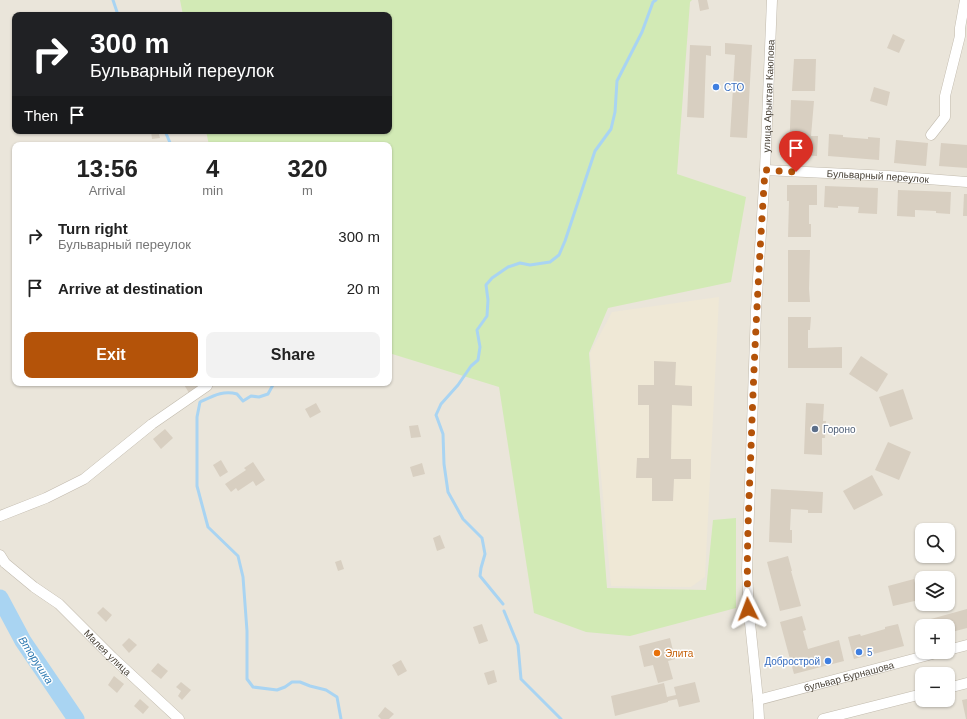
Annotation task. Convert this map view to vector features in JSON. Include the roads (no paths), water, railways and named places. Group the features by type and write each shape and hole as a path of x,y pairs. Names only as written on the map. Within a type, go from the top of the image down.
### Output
{"street":[{"name":"улица Арыктая Каюпова","path":"759,719 746,570 756,310 765,170 772,0"},
{"path":"932,135 945,117 945,96 960,36 965,0"},
{"name":"Бульварный переулок","path":"765,170 889,176 967,182"},
{"path":"0,516 46,498 84,479 152,424 206,386"},
{"name":"Малея улица","path":"0,555 5,563 34,587 59,604 112,657 179,719"},
{"path":"955,648 967,645"},
{"name":"бульвар Бурнашова","path":"758,700 915,659"},
{"path":"955,686 967,683"},
{"path":"823,719 915,696"}],"waterway":[{"path":"113,0 117,12"},
{"path":"503,604 480,576 485,554 482,538 463,519 448,492 444,464 443,434 436,415 441,404 458,385 471,366 478,360 480,347 477,330 487,316 488,300 486,285 492,278 508,267 520,263 530,265 550,262 559,255 595,151 611,129 615,112 617,81 642,32 653,2 656,0"},
{"path":"166,134 170,142"},
{"path":"272,386 268,394 259,397 251,396 243,401 237,394 227,393 218,394 200,402 197,417 197,486 208,527 238,556 243,577 247,631 247,679 253,687 277,690 292,682 300,682 326,690 337,697 341,719"},
{"name":"Вторушка","path":"0,598 23,641 76,719"},
{"path":"504,611 518,645 521,679 561,719"}],"place":[{"name":"СТО","path":"716,87"},
{"name":"Гороно","path":"815,429"},
{"name":"5","path":"859,652"},
{"name":"Элита","path":"657,653"},
{"name":"Добрострой","path":"828,661"}]}
